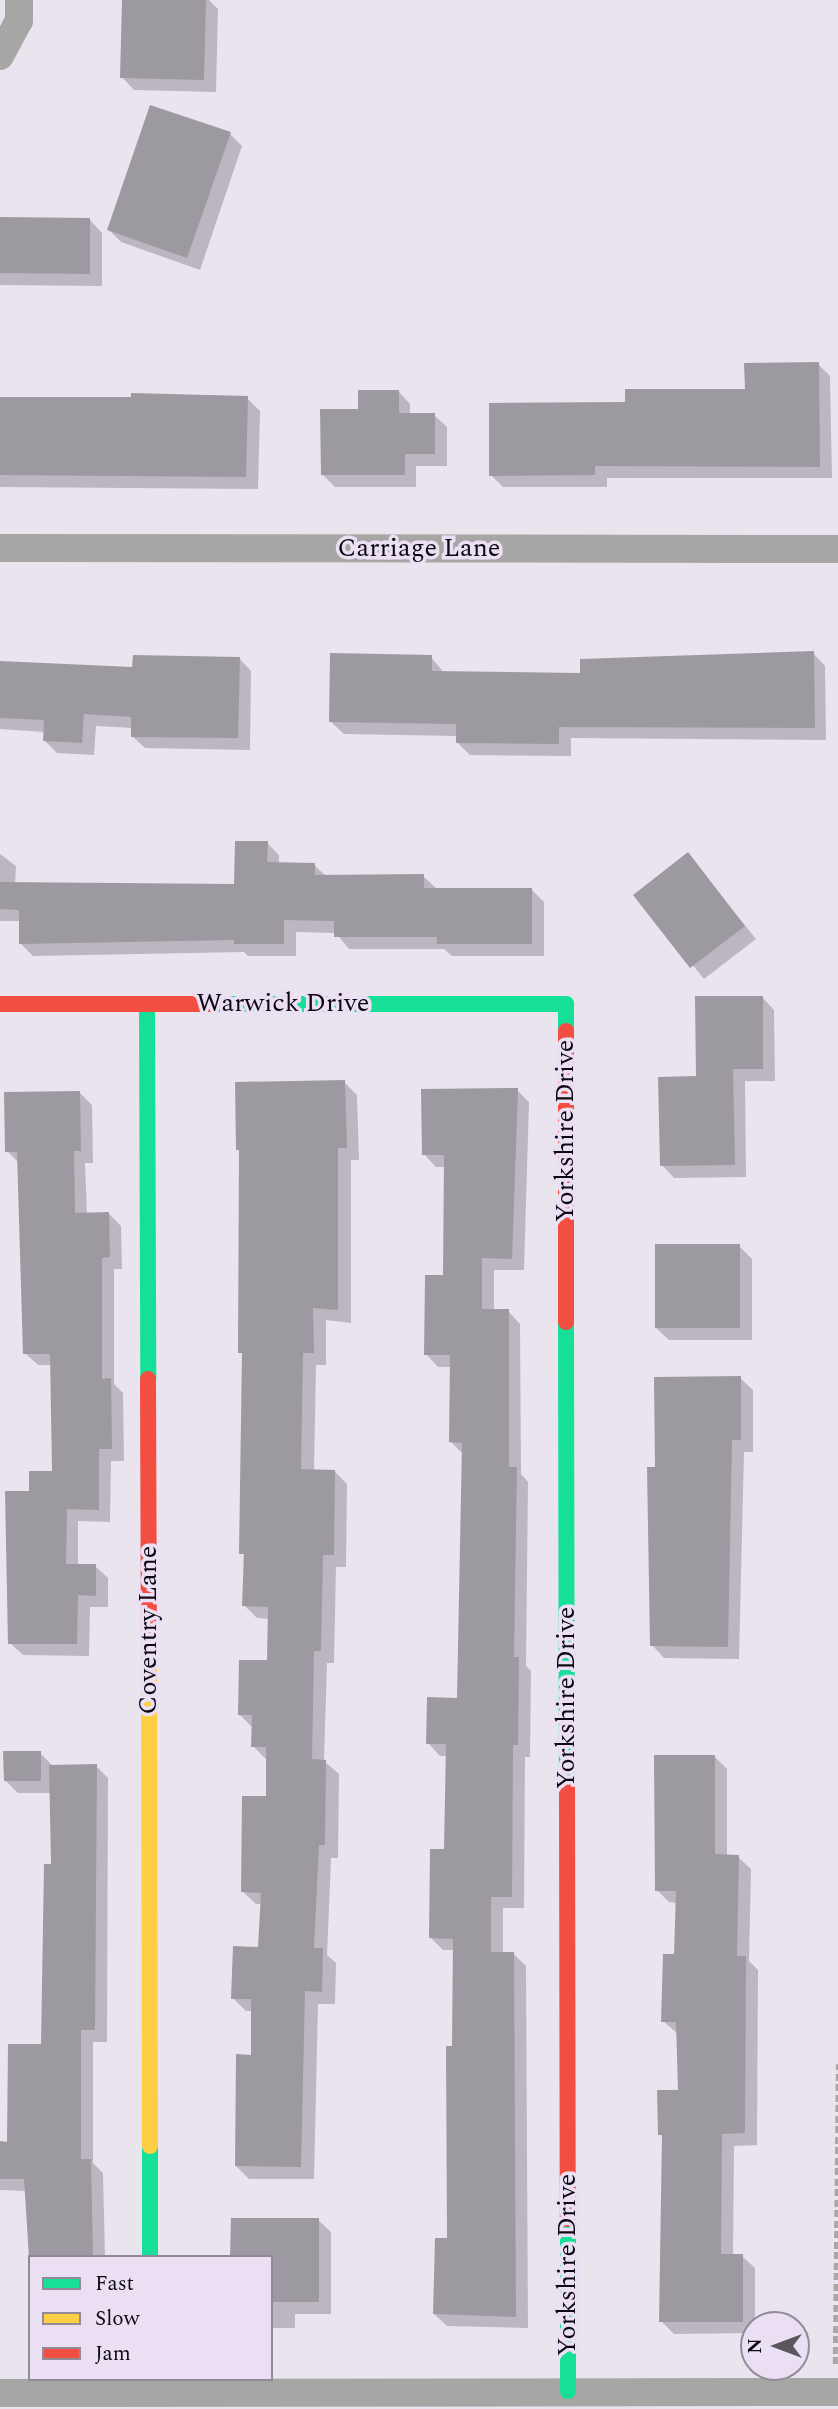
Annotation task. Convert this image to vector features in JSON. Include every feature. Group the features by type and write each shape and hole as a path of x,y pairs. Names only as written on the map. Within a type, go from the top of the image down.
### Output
{"street":[{"path":"0,56 19,21 19,0"},
{"name":"Carriage Lane","path":"0,548 838,549"},
{"name":"Warwick Drive","path":"0,1004 566,1004"},
{"name":"Coventry Lane","path":"147,1004 150,2255"},
{"name":"Yorkshire Drive","path":"566,1004 568,2391"},
{"path":"0,2393 150,2386 836,2392"}],"path":[{"path":"836,2392 838,2064"}],"building":[{"path":"122,0 206,0 204,80 120,78"},
{"path":"150,105 231,132 187,258 107,230"},
{"path":"0,217 90,218 90,274 0,273"},
{"path":"819,362 820,467 595,466 595,475 489,476 489,403 625,402 625,389 745,389 744,363"},
{"path":"358,390 399,390 399,413 435,413 435,454 405,454 405,475 321,475 320,409 358,409"},
{"path":"131,393 248,396 246,477 0,475 0,397 131,397"},
{"path":"814,651 815,728 559,727 559,744 456,743 456,724 329,722 330,653 432,655 432,671 580,673 580,659"},
{"path":"133,655 240,657 238,738 131,737 131,717 84,714 82,743 43,741 44,720 0,718 0,661 132,667"},
{"path":"235,841 268,841 267,862 315,863 315,875 424,874 424,888 532,888 532,944 437,944 437,937 334,937 334,921 284,920 284,944 234,944 234,940 19,944 19,910 0,909 0,882 234,884"},
{"path":"688,852 745,926 690,968 633,895"},
{"path":"695,996 763,996 763,1069 733,1069 735,1165 660,1166 658,1077 696,1076"},
{"path":"345,1080 347,1148 338,1148 338,1310 313,1308 314,1353 303,1353 301,1469 335,1470 334,1555 323,1555 321,1651 314,1651 312,1759 326,1760 325,1845 319,1845 314,1948 323,1948 322,1992 305,1991 301,2167 235,2166 236,2054 251,2055 251,1999 231,1999 233,1946 258,1947 261,1893 241,1892 242,1796 266,1796 266,1747 251,1747 252,1715 238,1715 239,1660 267,1660 268,1607 242,1606 244,1554 239,1554 242,1353 238,1353 239,1150 236,1150 235,1082"},
{"path":"518,1088 512,1259 482,1258 482,1309 509,1309 509,1467 517,1467 514,1657 519,1657 518,1745 513,1745 512,1897 491,1897 491,1952 514,1952 516,2317 433,2314 435,2238 447,2238 446,2046 452,2046 453,1939 429,1938 430,1849 444,1849 446,1744 426,1744 427,1697 457,1698 462,1443 449,1442 450,1355 424,1355 425,1275 443,1275 444,1155 422,1155 421,1089"},
{"path":"80,1091 81,1151 74,1151 75,1213 109,1212 110,1257 102,1258 102,1379 111,1378 112,1449 99,1449 99,1510 67,1509 66,1564 96,1564 96,1596 78,1595 77,1644 8,1644 5,1491 29,1491 29,1471 52,1471 50,1354 23,1354 17,1152 5,1152 4,1092"},
{"path":"655,1244 740,1244 740,1328 655,1328"},
{"path":"741,1376 741,1440 732,1440 728,1647 650,1646 647,1467 655,1467 654,1377"},
{"path":"3,1751 41,1751 41,1781 4,1781"},
{"path":"654,1755 715,1755 715,1854 739,1855 737,1956 746,1956 745,2133 722,2134 721,2254 743,2254 743,2311 740,2311 740,2322 659,2322 662,2135 658,2135 657,2090 678,2090 676,2022 661,2022 663,1954 674,1954 676,1891 655,1891"},
{"path":"97,1764 95,2030 81,2030 81,2159 91,2159 93,2255 29,2255 24,2179 0,2179 0,2141 7,2142 8,2044 41,2044 44,1864 51,1864 49,1765"},
{"path":"231,2218 319,2218 319,2302 273,2302 273,2255 230,2255"}],"traffic: fast":[{"path":"147,1004 148,1379"},
{"path":"215,1004 566,1004 566,1031"},
{"path":"566,1322 567,1783"},
{"path":"150,2146 150,2255"},
{"path":"568,2219 568,2391"}],"traffic: slow":[{"path":"149,1636 150,2146"}],"traffic: jam":[{"path":"0,1004 215,1004"},
{"path":"566,1031 566,1322"},
{"path":"148,1379 149,1636"},
{"path":"567,1783 568,2219"}]}
